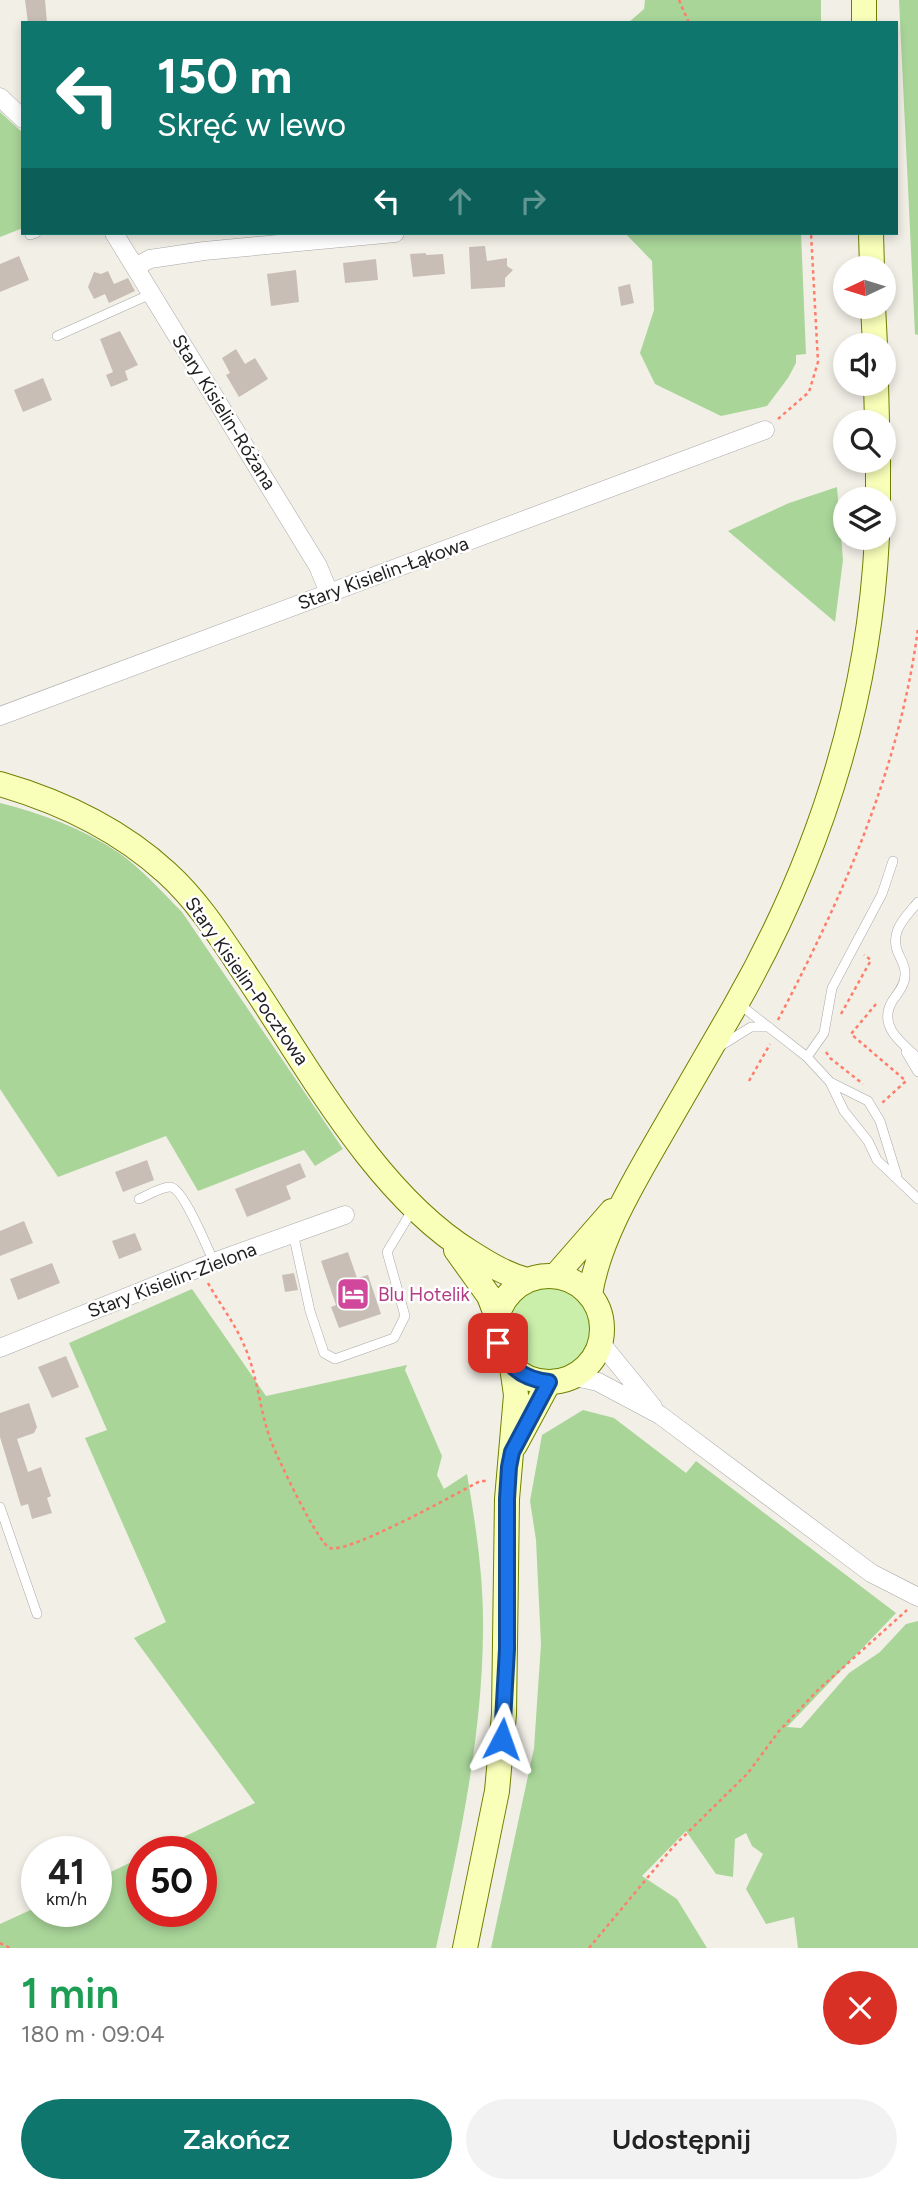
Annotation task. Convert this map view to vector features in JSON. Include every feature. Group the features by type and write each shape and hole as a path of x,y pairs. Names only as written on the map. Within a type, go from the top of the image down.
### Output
{"main road":[{"path":"864,0 864,21"},
{"path":"871,235 872,256"},
{"path":"590,1295 596,1268 628,1192 765,951 818,832 855,703 863,661 876,550"},
{"name":"Stary Kisielin-Pocztowa","path":"0,783 78,811 116,834 167,873 211,922 339,1115 386,1177 414,1208 447,1238 499,1270 527,1280"},
{"path":"557,1275 628,1192"},
{"name":"Stary Kisielin-Pocztowa","path":"447,1238 489,1296 497,1317"},
{"path":"465,1948 497,1791 507,1649 508,1480 516,1395 512,1367 498,1343 497,1317 508,1295 527,1280 557,1275 580,1284 590,1295 601,1320 600,1342 591,1362 560,1379 531,1380 512,1367"},
{"path":"512,1452 560,1379"}],"street":[{"path":"0,97 21,117"},
{"name":"Stary Kisielin-Różana","path":"115,235 318,566 329,593"},
{"path":"135,267 150,259 204,251 374,235"},
{"name":"Stary Kisielin-Łąkowa","path":"0,716 765,430"},
{"name":"Stary Kisielin-Zielona","path":"0,1348 207,1265 345,1215"},
{"path":"600,1342 660,1415"},
{"path":"560,1379 598,1382 660,1415 871,1573 915,1601"}],"lane":[{"path":"57,336 151,294"},
{"path":"807,1058 824,1033 832,988 882,894 893,861"},
{"path":"918,902 897,926 895,938 905,975 902,987 887,1010 886,1019 918,1072"},
{"path":"737,1002 807,1058 830,1082 844,1111 877,1160 918,1199"},
{"path":"701,1066 742,1030 751,1027 773,1029"},
{"path":"901,1043 918,1058"},
{"path":"830,1082 868,1101 900,1181"},
{"path":"139,1199 169,1187 176,1189 185,1202 207,1265"},
{"path":"293,1233 310,1311 324,1353 335,1359 394,1338 405,1316 387,1252 414,1208"},
{"path":"0,1507 37,1614"}],"path":[{"path":"679,0 688,21"},
{"path":"765,430 809,392 818,362 811,235"},
{"path":"749,1082 850,874 894,749 911,679 918,628"},
{"path":"838,1020 871,960 861,953"},
{"path":"874,1111 906,1081 851,1034 884,995"},
{"path":"826,1052 830,1059 863,1084"},
{"path":"207,1265 243,1343 271,1442 324,1545 332,1549 345,1547 404,1521 480,1481 508,1480"},
{"path":"589,1948 673,1847 748,1773 779,1731 818,1690 915,1601"},
{"path":"0,1943 10,1948"}],"green space":[{"path":"645,0 821,0 821,21 630,21 644,9"},
{"path":"899,0 918,0 918,335 915,334"},
{"path":"0,112 21,131 21,229 0,237"},
{"path":"627,235 801,235 806,354 796,355 796,363 788,378 767,406 721,416 655,384 640,353 654,310 652,261"},
{"path":"833,488 833,550 842,550 843,560 835,622 728,531 789,503"},
{"path":"0,803 77,829 106,844 144,873 182,912 343,1149 315,1166 304,1150 198,1191 166,1136 58,1177 0,1089"},
{"path":"540,1287 556,1287 572,1294 583,1305 590,1321 587,1345 578,1359 556,1371 540,1371 524,1364 513,1353 506,1337 506,1321 513,1305 524,1294"},
{"path":"192,1289 266,1396 407,1365 405,1370 442,1456 437,1475 444,1489 467,1474 481,1573 483,1613 482,1672 474,1752 436,1948 0,1948 0,1924 21,1914 21,1927 112,1927 112,1871 126,1865 126,1927 217,1927 217,1836 186,1836 255,1803 134,1638 166,1622 85,1438 107,1430 69,1343"},
{"path":"583,1410 614,1418 686,1473 696,1461 896,1613 787,1727 801,1728 849,1673 880,1652 906,1624 918,1621 918,1948 798,1948 794,1917 766,1924 746,1889 763,1854 752,1846 746,1833 735,1839 733,1877 716,1874 686,1831 642,1876 677,1899 707,1948 491,1948 534,1748 541,1644 536,1540 530,1501 542,1435"}],"building":[{"path":"25,0 45,0 47,21 28,21"},
{"path":"485,246 487,261 507,258 507,266 513,270 505,278 505,287 471,289 469,247"},
{"path":"410,254 443,254 445,274 413,277"},
{"path":"19,256 29,280 0,292 0,264"},
{"path":"376,259 378,280 345,283 343,263"},
{"path":"296,270 299,302 271,306 267,274"},
{"path":"108,271 114,284 128,278 135,291 109,303 105,294 94,299 88,287 94,272 101,274"},
{"path":"630,284 634,303 621,306 618,287"},
{"path":"120,331 138,365 125,371 128,380 111,387 106,375 113,372 100,339"},
{"path":"236,349 245,364 255,358 268,379 239,397 226,375 230,373 222,358"},
{"path":"43,378 52,400 23,412 14,390"},
{"path":"147,1160 154,1180 123,1192 115,1172"},
{"path":"300,1163 306,1177 286,1186 291,1199 247,1217 235,1189"},
{"path":"24,1221 33,1243 0,1256 0,1231"},
{"path":"135,1233 142,1250 119,1259 112,1241"},
{"name":"Blu Hotelik","path":"348,1252 357,1278 368,1275 381,1314 339,1328 331,1307 336,1305 321,1261"},
{"path":"52,1263 60,1283 18,1300 10,1279"},
{"path":"294,1273 298,1290 285,1292 282,1275"},
{"path":"66,1356 79,1387 52,1398 38,1367"},
{"path":"29,1403 37,1427 34,1433 17,1439 28,1472 41,1467 51,1496 47,1498 52,1513 32,1519 28,1504 21,1506 0,1437 0,1413"}],"place":[{"name":"Blu Hotelik","path":"353,1294"}],"route":[{"path":"498,1343 512,1367 531,1380 549,1382 512,1452 509,1467 507,1649 502,1739"}]}
